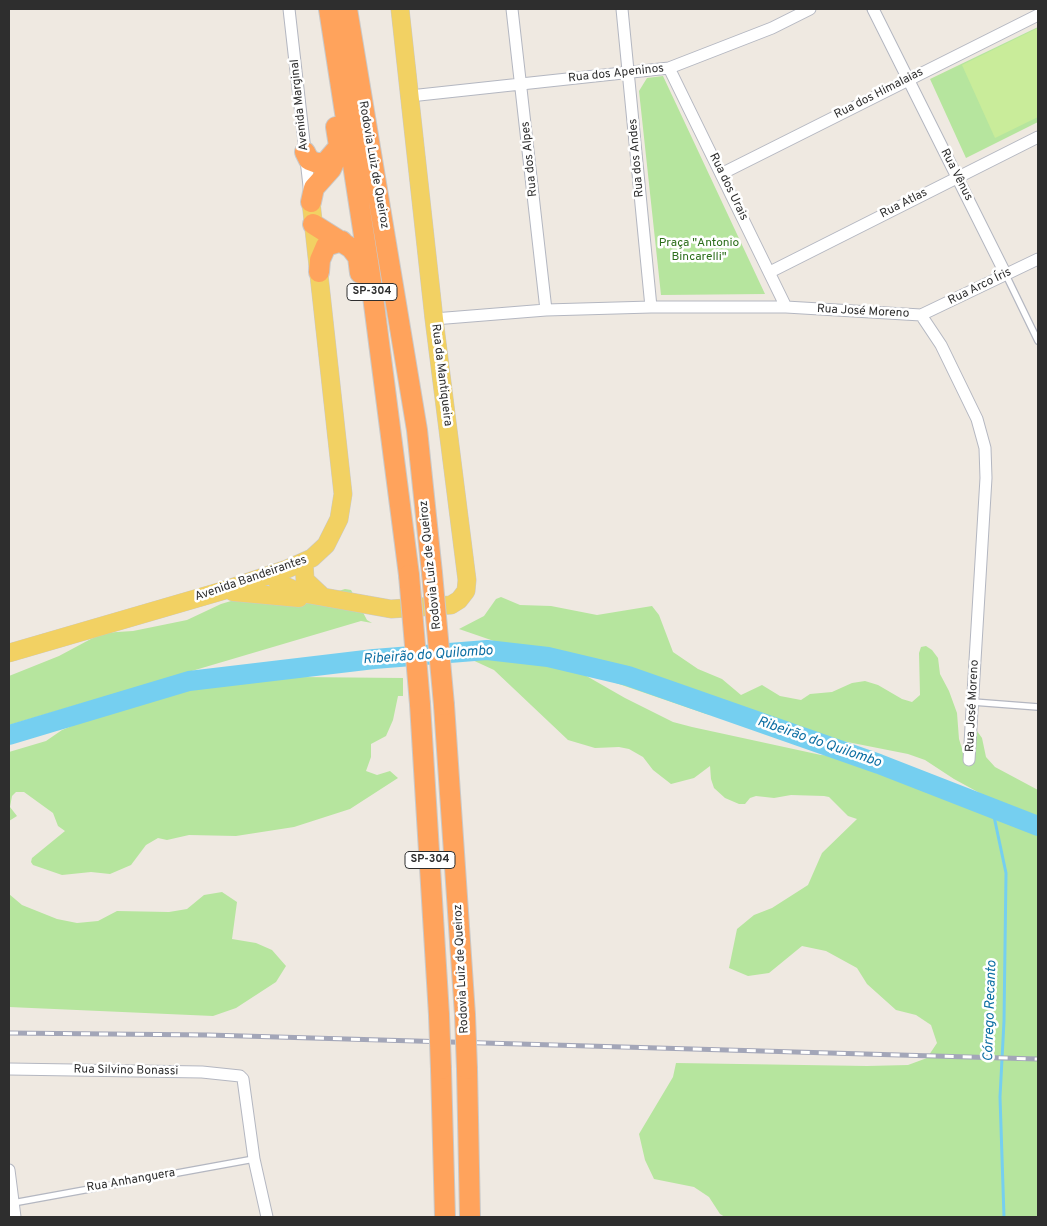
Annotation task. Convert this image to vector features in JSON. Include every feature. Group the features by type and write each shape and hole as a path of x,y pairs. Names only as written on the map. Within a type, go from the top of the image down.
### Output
{"highway":[{"path":"311,202 314,188 331,169 339,146 319,9"},
{"name":"Rodovia Luiz de Queiroz","path":"330,9 371,281 409,575 420,704 439,1015 445,1217"},
{"name":"Rodovia Luiz de Queiroz","path":"347,9 416,430 432,573 444,705 465,1015 470,1217"},
{"path":"305,152 309,160 325,163 339,146"},
{"path":"313,224 328,235 342,241 358,257 377,375 394,449"},
{"path":"319,272 320,260 326,246 342,241"}],"main road":[{"name":"Rua da Mantiqueira","path":"275,573 290,589 391,609 451,605 459,600 466,591 467,580 434,319 400,9"},
{"name":"Avenida Bandeirantes","path":"9,653 222,591 275,573 312,558 326,545 339,519 343,494 311,202"},
{"path":"222,591 312,599 321,596 305,580 304,562"}],"street":[{"name":"Avenida Marginal","path":"289,9 311,202"},
{"name":"Rua dos Alpes","path":"512,9 522,84 546,310"},
{"name":"Rua dos Andes","path":"622,9 651,307"},
{"name":"Rua dos Apeninos","path":"410,96 669,68 772,28 810,9"},
{"name":"Rua Vênus","path":"873,9 1006,275"},
{"name":"Rua dos Himalaias","path":"721,174 1038,15"},
{"name":"Rua dos Urais","path":"669,68 786,307"},
{"name":"Rua Atlas","path":"770,272 1038,137"},
{"name":"Rua Arco Íris","path":"921,315 1038,259"},
{"name":"Rua José Moreno","path":"434,319 546,310 651,307 786,307 921,315 940,345 977,419 985,448 986,478 969,760"},
{"name":"Rua Silvino Bonassi","path":"9,1069 202,1072 238,1075 243,1079 254,1159"},
{"path":"254,1159 267,1217"},
{"path":"9,1170 11,1203 14,1217"}],"lane":[{"name":"Rua Vênus","path":"1006,275 1038,341"},
{"path":"973,702 1038,707"},
{"name":"Rua Anhanguera","path":"11,1203 254,1159"}],"green space":[{"path":"1038,27 1038,122 966,158 930,79"},
{"path":"1038,28 1038,117 995,138 962,65"},
{"name":"Praça \"Antonio Bincarelli\"","path":"663,76 765,294 661,295 639,91 647,78"},
{"path":"345,589 351,590 367,620 372,623 361,621 9,725 9,676 59,656 102,633 133,631 187,620 221,604 251,595 316,598"},
{"path":"501,597 520,605 551,606 597,615 652,606 659,615 673,652 698,669 722,679 741,695 762,685 780,696 801,700 810,694 832,692 852,683 865,681 878,685 902,699 912,702 920,695 919,653 921,647 926,646 938,658 940,674 957,713 959,739 964,755 971,734 977,731 982,738 986,757 995,767 1038,790 1038,820 1020,815 954,779 925,760 908,754 706,714 459,629 484,616 496,599"},
{"path":"482,652 504,653 576,670 625,698 673,722 821,755 857,757 877,761 1038,830 1038,1217 725,1217 720,1214 709,1197 694,1187 654,1179 645,1160 639,1134 673,1077 676,1063 908,1065 927,1058 937,1043 931,1025 916,1015 896,1010 867,984 857,968 826,951 802,946 769,973 748,976 729,968 737,929 754,915 772,908 808,885 822,853 857,819 848,816 829,797 824,796 791,795 774,798 756,796 750,798 745,804 739,804 725,798 714,788 710,766 694,778 671,784 653,770 643,757 629,749 619,747 595,748 568,740 494,670 468,658 465,654"},
{"path":"244,669 268,670 298,677 403,678 403,696 398,696 393,720 386,736 371,744 371,757 366,771 377,775 390,771 398,778 350,809 294,827 236,836 189,835 167,840 158,838 146,845 131,865 110,874 91,872 62,875 33,865 31,862 32,858 65,831 58,826 53,813 24,792 16,792 12,796 10,807 17,816 9,821 9,752 46,741 62,730 145,696 223,671"},
{"path":"222,892 237,902 232,939 256,943 272,950 286,966 276,982 236,1008 213,1016 9,1007 9,894 22,905 57,919 77,923 98,921 117,911 169,912 187,909 204,895"}],"waterway":[{"name":"Ribeirão do Quilombo","path":"9,735 189,681 374,659 487,650 548,657 628,676 879,764 1038,826"},
{"name":"Córrego Recanto","path":"992,807 1006,873 1004,1021 1000,1097 1004,1217"}],"railway":[{"path":"9,1033 208,1035 1038,1059"}]}
